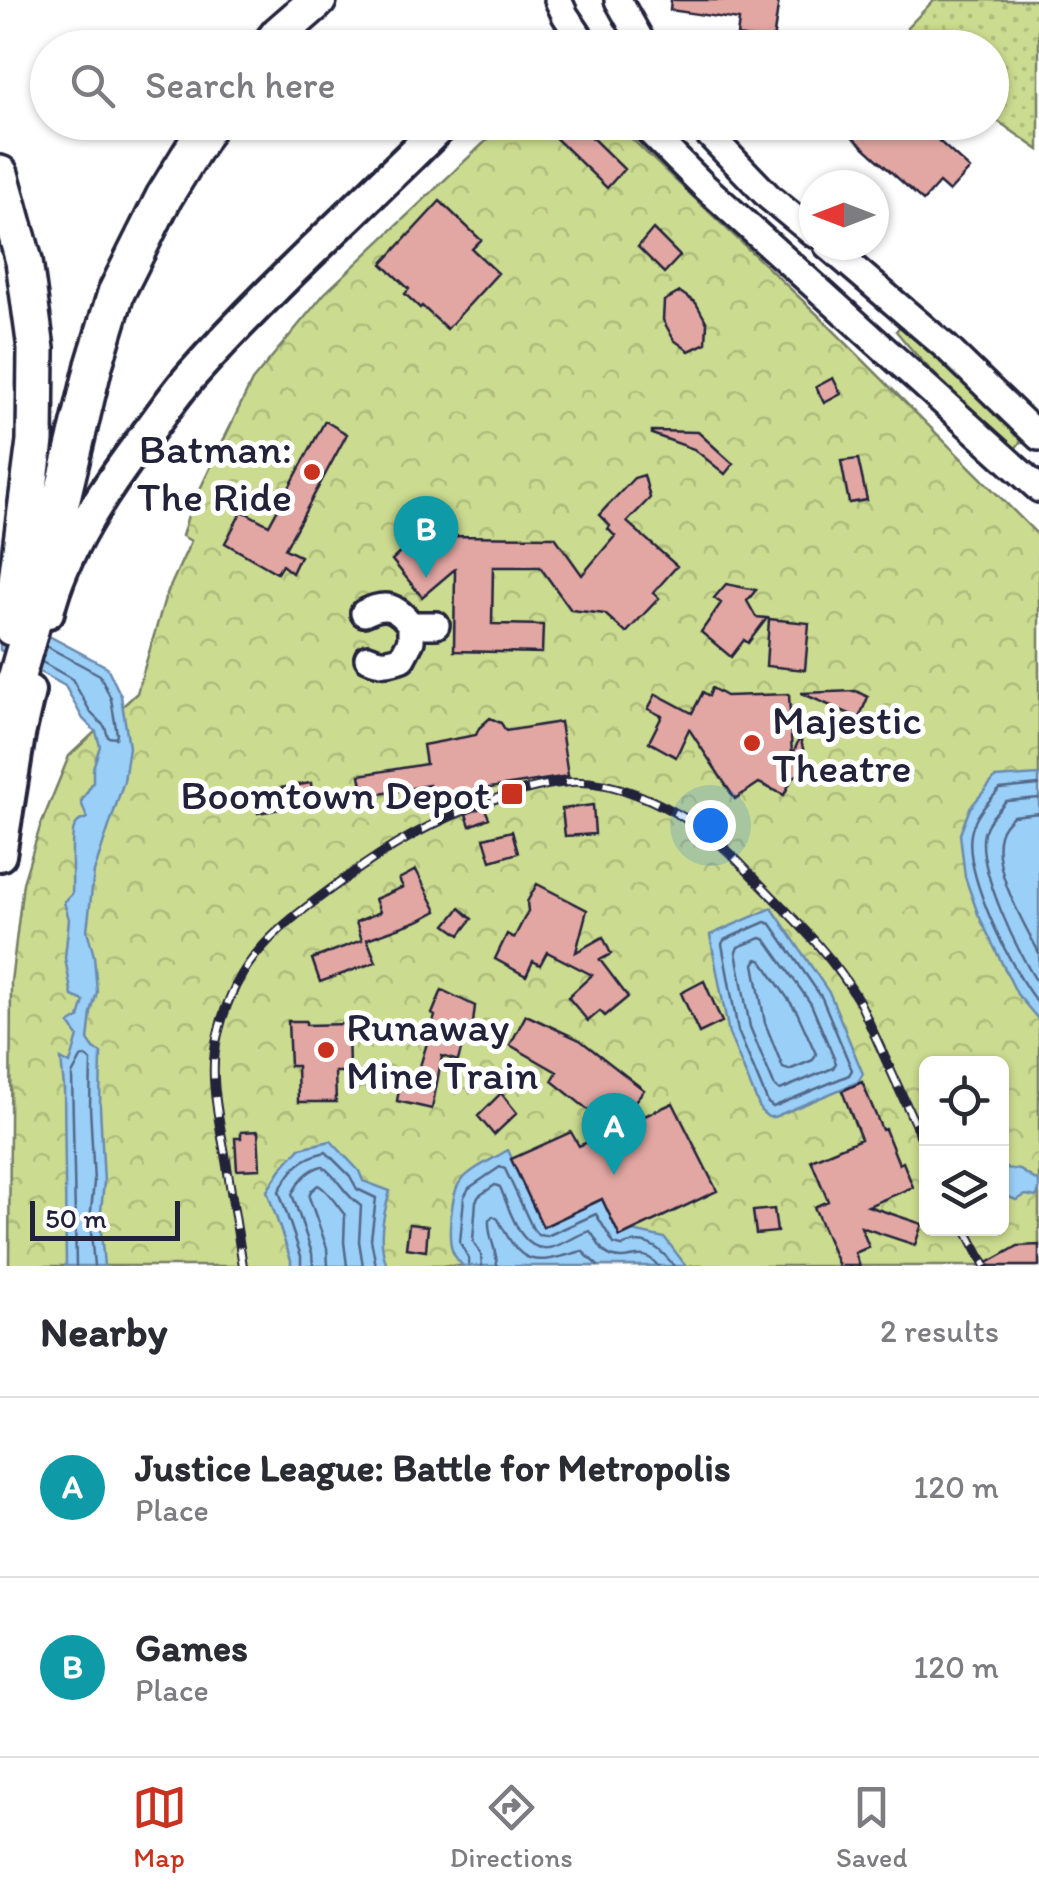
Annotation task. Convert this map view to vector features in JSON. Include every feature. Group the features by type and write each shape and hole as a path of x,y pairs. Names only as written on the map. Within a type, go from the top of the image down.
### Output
{"highway":[{"path":"284,30 318,0"},
{"path":"9,735 94,365 116,293 164,197 199,140"},
{"path":"0,174 24,261 36,349 35,441 0,703"}],"main road":[{"path":"0,855 9,735 52,596 84,526 118,472 188,380 277,286 427,140"}],"street":[{"path":"558,0 575,30"},
{"path":"618,0 635,30"},
{"path":"658,140 1039,489"},
{"path":"715,140 799,221"},
{"path":"844,260 947,348 1039,437"},
{"path":"364,613 378,606 391,607 424,625 402,658 379,663 368,658"}],"green space":[{"path":"934,0 1039,0 1039,150 1009,129 1009,30 907,28"},
{"path":"487,140 633,140 818,315 1039,536 1039,1266 9,1266 11,982 23,883 40,827 69,756 137,693 165,598 191,541 182,536 189,512 252,381 325,293"},
{"path":"903,323 1025,436 1015,449 909,347 896,331"}],"water":[{"path":"0,610 107,667 121,696 129,747 124,781 94,872 87,930 97,992 88,1040 101,1053 104,1182 100,1220 104,1266 66,1266 61,1059 70,1064 78,1036 69,1024 79,1018 84,1001 72,996 65,958 69,919 64,902 72,894 74,828 87,818 81,802 93,782 100,746 96,732 83,719 65,686 0,650"},
{"path":"1039,775 1039,1020 1017,994 978,914 965,877 960,834 970,808 995,778"},
{"path":"772,908 830,994 863,1074 858,1082 768,1117 761,1111 729,1034 710,935"},
{"path":"331,1141 359,1171 363,1181 390,1191 382,1237 387,1266 291,1266 267,1191 300,1148"},
{"path":"508,1150 543,1227 602,1199 620,1237 633,1231 665,1238 686,1266 463,1266 450,1240 457,1187 470,1172"},
{"path":"1009,1169 1020,1170 1039,1182 1036,1197 1026,1195 1016,1200 1009,1197"}],"building":[{"path":"671,0 779,0 775,30 738,30 739,20 670,10"},
{"path":"558,140 594,140 624,169 607,188"},
{"path":"856,140 938,140 970,169 949,192 939,183 923,201"},
{"path":"440,201 481,240 472,249 498,273 447,329 405,294 409,289 382,264"},
{"path":"653,229 680,256 664,273 638,247"},
{"path":"680,292 696,303 707,323 706,343 689,351 674,340 663,320 664,301"},
{"path":"833,378 841,394 824,403 816,387"},
{"name":"Batman: The Ride","path":"325,421 347,434 285,549 300,556 292,573 282,565 277,573 225,543 242,511 269,525"},
{"path":"652,431 698,432 733,464 725,474 694,449"},
{"path":"858,459 867,500 849,503 841,461"},
{"path":"644,475 650,498 627,522 677,566 653,593 659,598 626,633 605,614 571,610 540,567 493,567 492,624 543,625 542,653 454,651 455,569 422,597 392,560 405,548 416,561 447,536 555,537 582,575 615,536 599,515 634,478"},
{"path":"726,584 756,590 747,601 756,617 767,618 731,657 701,632 721,603 714,598"},
{"path":"769,619 809,623 805,670 766,666"},
{"name":"Majestic Theatre","path":"712,688 726,696 789,694 792,756 800,737 807,763 802,773 793,777 784,795 759,783 735,799 689,729 676,757 649,742 662,716 648,709 656,694 692,713 703,692 709,696"},
{"path":"856,691 868,697 859,718 801,693"},
{"path":"490,718 501,723 506,731 560,722 568,776 477,790 489,818 470,826 462,802 433,808 429,785 364,797 360,775 426,764 423,745 476,735"},
{"path":"311,783 313,803 258,813 255,792"},
{"path":"593,805 595,834 565,836 562,809"},
{"path":"512,831 518,853 491,861 484,838"},
{"path":"416,870 437,911 367,939 376,962 320,982 312,959 362,940 356,922 380,912 375,899 403,887 399,879"},
{"path":"537,884 587,910 576,952 603,937 611,954 600,960 628,997 605,1016 600,1011 588,1021 568,997 592,975 547,952 540,965 533,961 526,976 495,959 507,934 514,938"},
{"path":"460,908 472,919 460,935 446,925"},
{"path":"704,981 722,1022 699,1033 681,993"},
{"path":"442,990 475,1006 471,1040 464,1039 458,1061 442,1056 432,1109 397,1101 402,1070 418,1073"},
{"path":"526,1015 580,1040 644,1090 612,1129 552,1081 557,1072 510,1045"},
{"name":"Runaway Mine Train","path":"288,1021 306,1021 306,1025 348,1024 349,1072 335,1072 336,1102 298,1102 297,1066 290,1066"},
{"path":"862,1082 913,1187 868,1206 919,1223 915,1245 861,1227 869,1247 855,1253 860,1266 839,1266 814,1207 828,1201 811,1160 861,1139 842,1091"},
{"path":"501,1093 517,1113 494,1135 478,1116"},
{"path":"673,1103 717,1191 620,1237 602,1199 543,1227 511,1159 571,1132 579,1146"},
{"path":"258,1131 260,1169 237,1170 235,1138 241,1138 241,1132"},
{"path":"774,1209 777,1232 756,1234 753,1211"},
{"path":"409,1224 428,1226 426,1251 406,1248"},
{"path":"1039,1245 1039,1266 982,1266 1018,1246"}],"railway":[{"path":"243,1266 217,1109 214,1064 226,1007 250,962 300,912 396,845 469,809 549,785 587,782 636,794 683,817 729,852 813,939 849,986 925,1146"},
{"path":"969,1236 985,1266"}],"place":[{"name":"Batman: The Ride","path":"312,472"},
{"name":"Games","path":"426,578"},
{"name":"Majestic Theatre","path":"752,743"},
{"name":"Boomtown Depot","path":"512,794"},
{"name":"Runaway Mine Train","path":"326,1050"},
{"name":"Justice League: Battle for Metropolis","path":"614,1175"}]}
